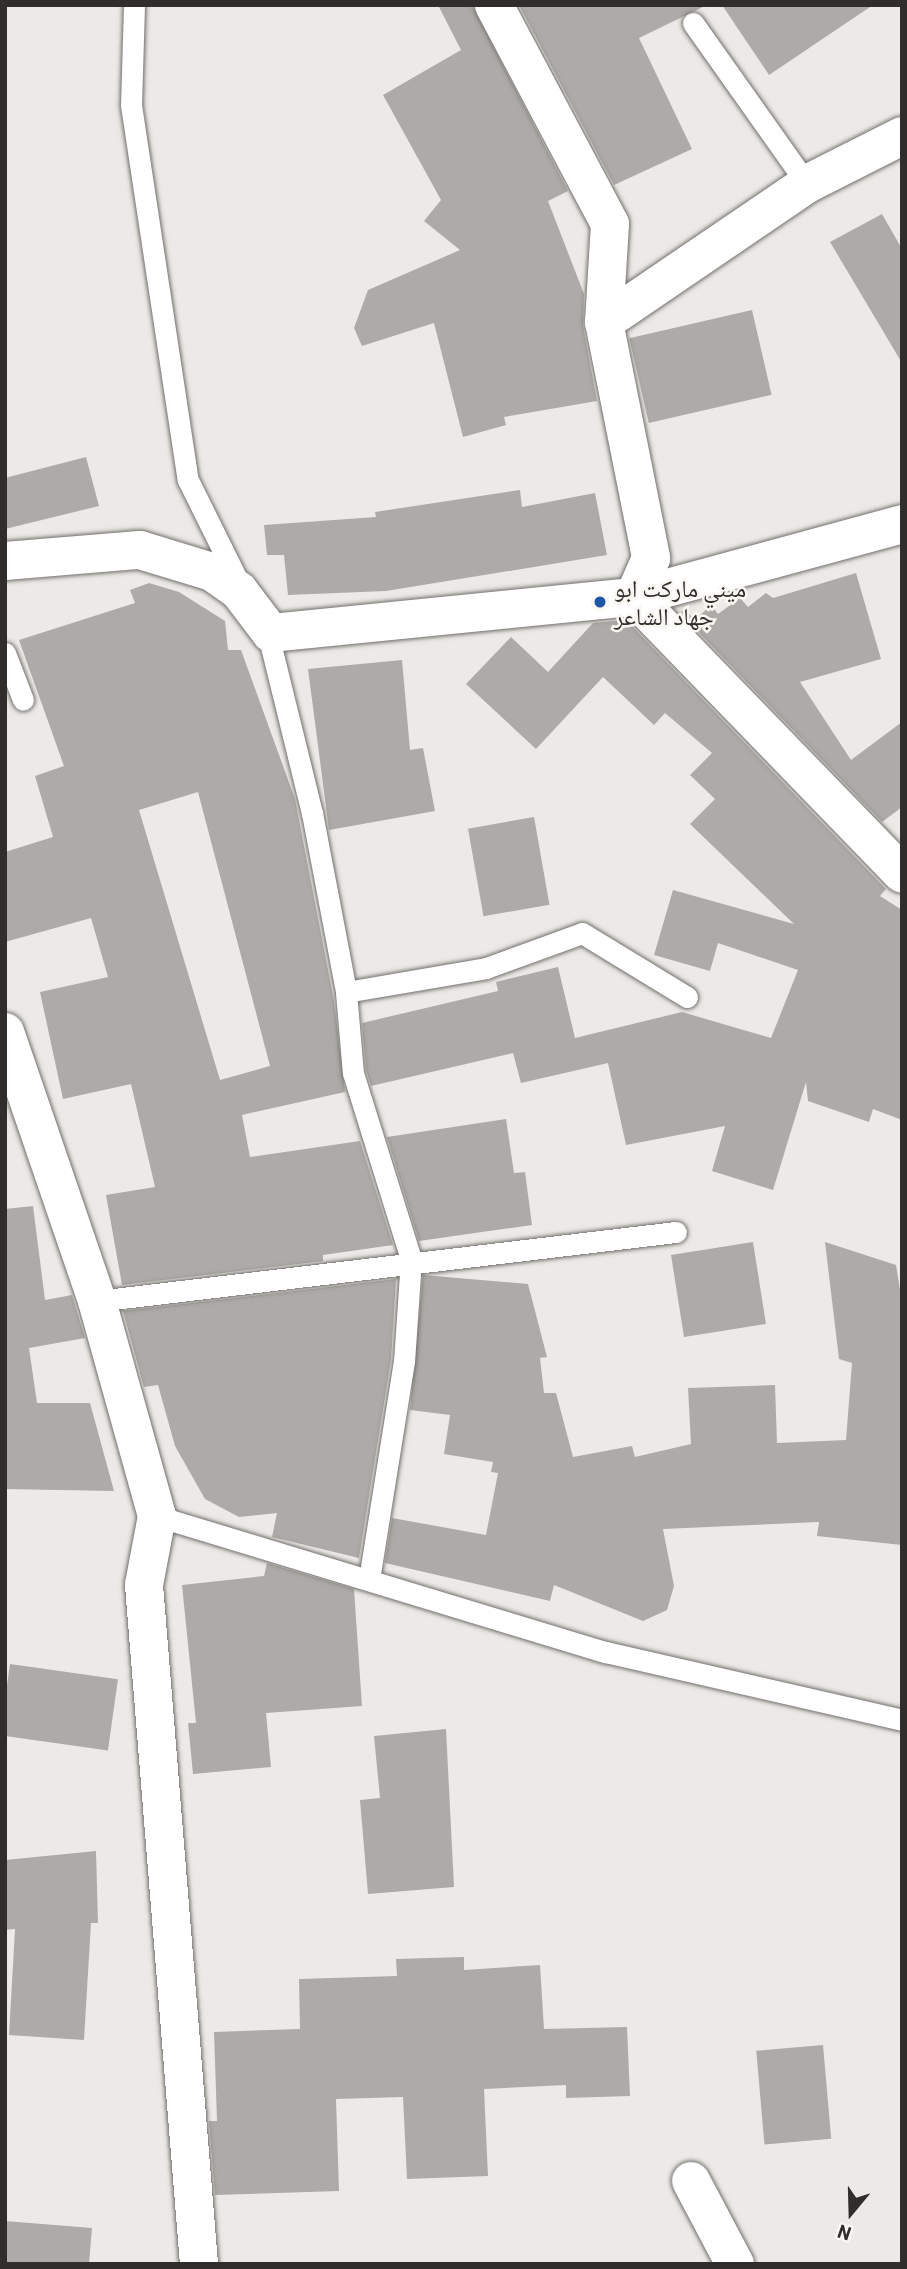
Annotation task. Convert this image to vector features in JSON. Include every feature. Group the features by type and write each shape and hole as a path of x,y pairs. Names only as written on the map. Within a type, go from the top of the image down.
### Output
{"street":[{"path":"494,5 610,224 604,322 651,558 634,597"},
{"path":"604,322 807,184 902,136"},
{"path":"5,561 140,550 212,572 239,590 271,634 634,597 902,524"},
{"path":"634,597 902,874"},
{"path":"5,1032 97,1301 157,1516 144,1585 199,2264"},
{"path":"691,2181 735,2264"}],"lane":[{"path":"134,5 131,104 188,480 271,634 346,992 353,1073 411,1259 404,1360 369,1580"},
{"path":"693,23 807,184"},
{"path":"5,653 23,700"},
{"path":"346,992 486,968 582,933 687,997"},
{"path":"97,1301 411,1259 676,1232"},
{"path":"157,1516 606,1652 902,1720"}],"building":[{"path":"438,5 472,5 568,191 548,201 584,294 583,326 597,401 504,417 506,425 463,437 434,323 362,346 354,328 368,290 460,250 424,221 441,200 383,95 461,50"},
{"path":"519,5 707,5 639,38 692,149 614,185"},
{"path":"722,5 873,5 769,75"},
{"path":"882,214 902,249 902,363 830,242"},
{"path":"752,310 772,395 649,423 629,338"},
{"path":"86,457 99,506 5,529 5,478"},
{"path":"520,490 522,507 595,493 607,555 386,591 288,595 284,555 267,555 264,525 376,517 375,512"},
{"path":"856,573 881,659 800,682 851,760 902,722 902,807 882,822 680,613 684,609 695,620 711,605 718,614 740,598 748,607 766,593 773,598"},
{"path":"149,583 179,592 225,621 228,650 241,650 295,799 334,1001 345,1092 242,1115 250,1157 360,1141 393,1245 323,1255 323,1261 122,1285 106,1195 155,1187 131,1084 63,1099 40,992 108,977 91,918 5,942 5,852 53,837 35,776 64,766 19,640 135,603 130,590","holes":["198,792 270,1066 220,1080 139,810"]},
{"path":"626,620 886,889 880,896 902,910 902,1120 873,1109 869,1122 808,1101 806,1082 773,1190 712,1171 725,1126 626,1145 608,1063 521,1083 513,1053 371,1086 366,1070 362,1023 498,991 496,982 558,967 575,1038 682,1012 771,1038 798,970 718,943 710,971 654,955 673,890 794,924 690,824 715,799 690,775 712,753 665,713 654,725 603,677 536,749 466,684 511,637 548,672 593,623"},
{"path":"402,660 410,750 423,748 435,811 329,830 308,669"},
{"path":"534,817 549,905 483,916 468,829"},
{"path":"506,1119 514,1173 525,1172 532,1225 419,1241 387,1137"},
{"path":"33,1206 45,1300 72,1295 85,1338 29,1348 37,1403 90,1403 114,1491 5,1489 5,1209"},
{"path":"753,1242 766,1324 684,1337 671,1255"},
{"path":"825,1242 896,1265 902,1302 902,1545 817,1536 819,1522 663,1529 674,1586 667,1610 643,1621 554,1585 550,1601 385,1563 392,1518 486,1535 498,1473 491,1472 493,1462 444,1454 450,1415 410,1410 423,1275 528,1284 547,1357 540,1358 544,1393 556,1393 573,1457 632,1446 635,1457 691,1444 688,1388 775,1385 777,1443 846,1440 852,1363 839,1359"},
{"path":"396,1279 391,1360 359,1558 272,1537 277,1513 239,1517 205,1499 175,1446 158,1385 144,1387 123,1311"},
{"path":"267,1563 354,1589 362,1706 266,1713 271,1767 193,1774 188,1723 196,1723 182,1585 264,1576"},
{"path":"10,1664 118,1679 108,1750 5,1736 5,1700"},
{"path":"446,1729 454,1887 368,1894 360,1800 380,1798 374,1736"},
{"path":"96,1851 98,1923 91,1923 84,2040 9,2035 15,1929 5,1930 5,1860"},
{"path":"464,1957 464,1970 540,1965 544,2029 627,2027 630,2096 566,2098 566,2085 484,2089 488,2176 407,2179 403,2097 336,2099 339,2191 215,2195 209,2121 217,2121 214,2032 300,2029 299,1979 397,1976 396,1959"},
{"path":"823,2045 831,2139 764,2144 756,2051"},
{"path":"5,2221 92,2228 89,2264 5,2264"}],"place":[{"name":"ميني ماركت ابو جهاد الشاعر","path":"600,602"}]}
